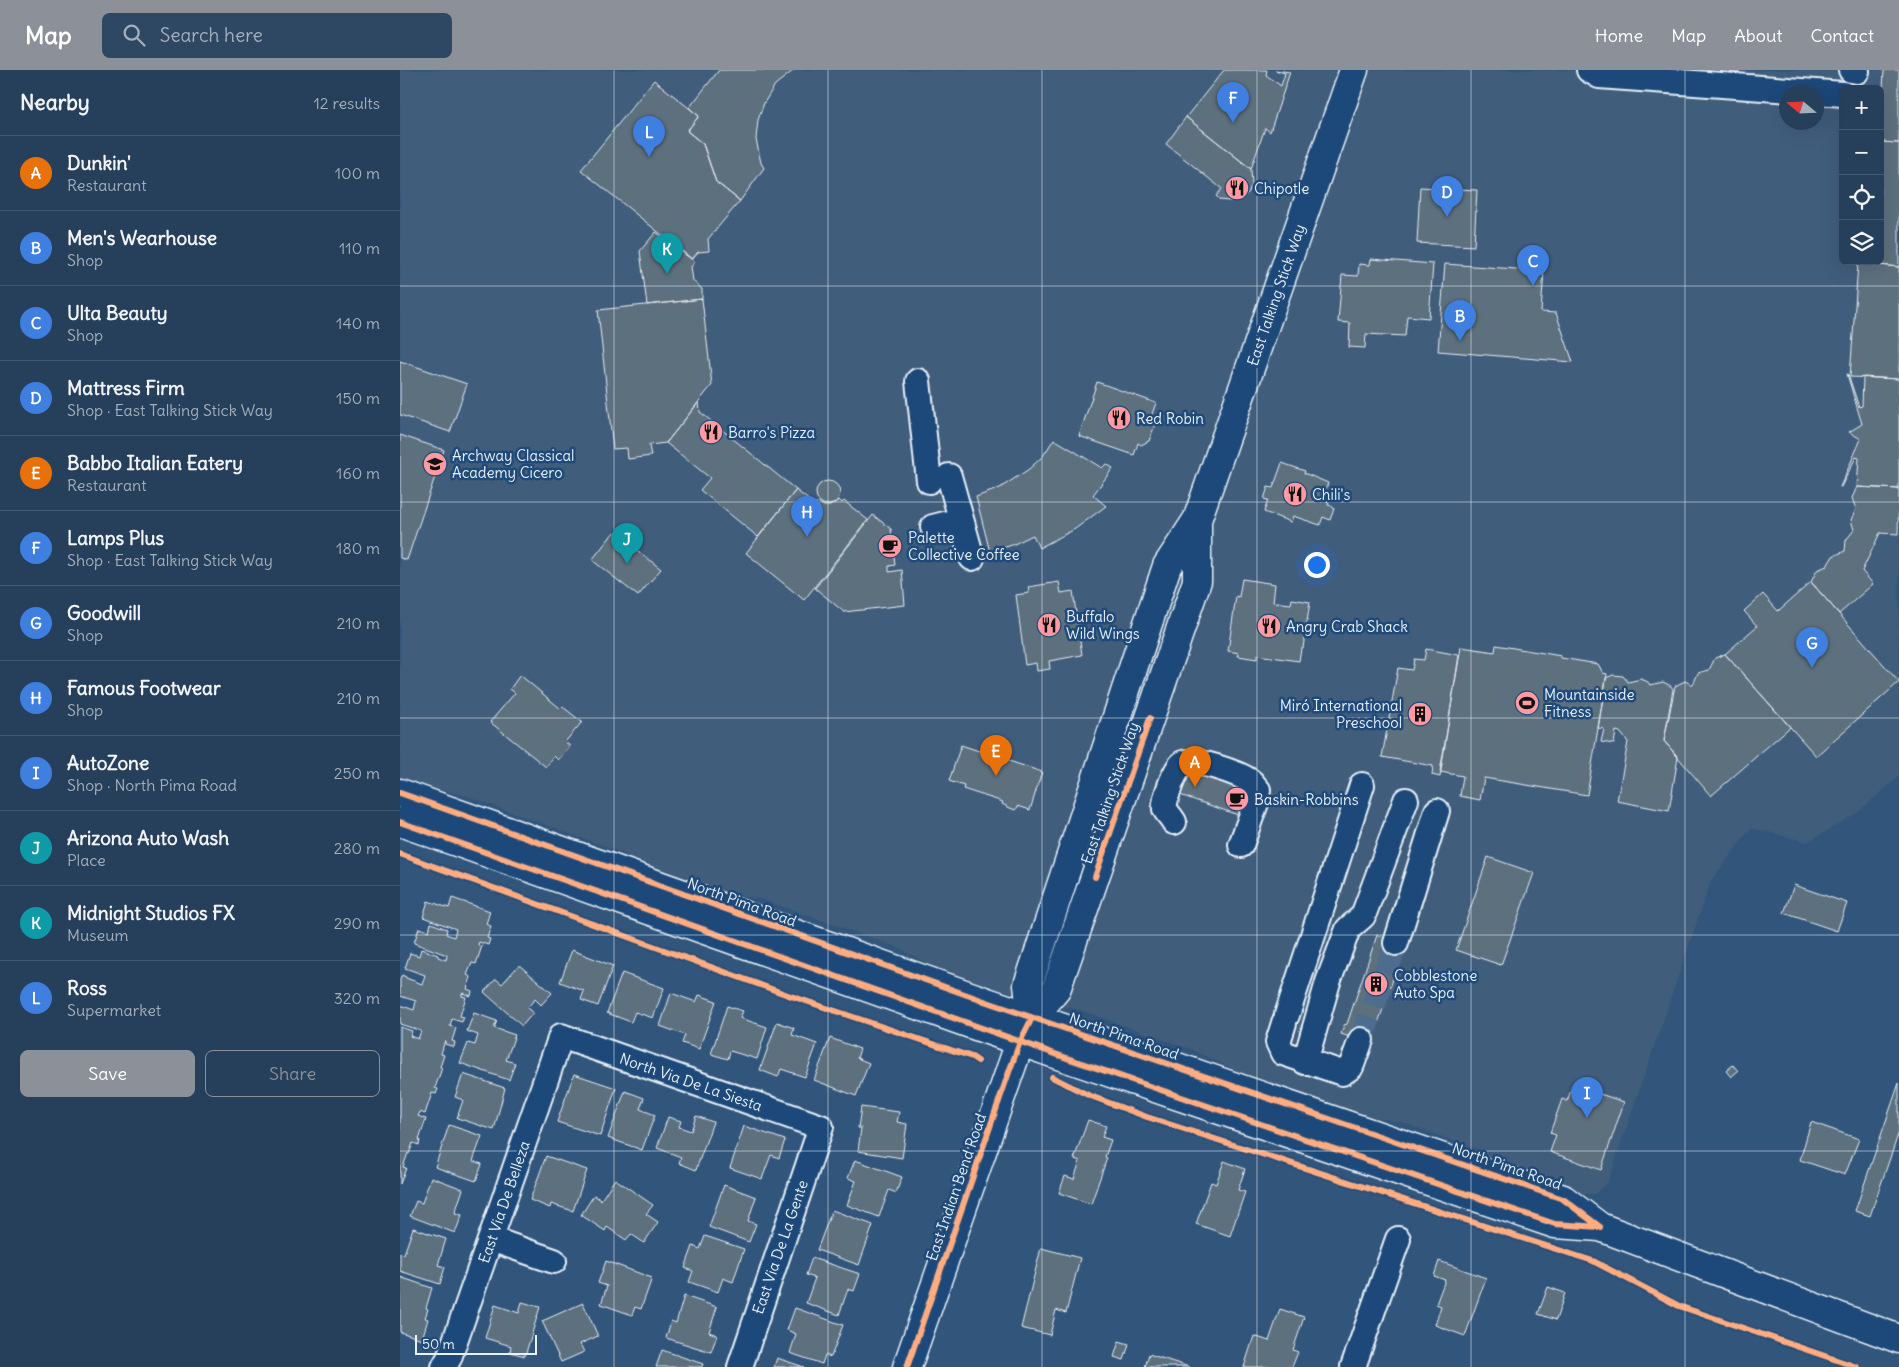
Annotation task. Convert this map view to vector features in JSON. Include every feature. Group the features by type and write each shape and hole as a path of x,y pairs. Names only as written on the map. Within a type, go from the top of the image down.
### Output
{"main road":[{"name":"East Talking Stick Way","path":"1032,1018 1028,985 1167,566 1197,520 1354,70"},
{"name":"East Talking Stick Way","path":"1032,1018 1056,990 1197,581 1197,520"},
{"path":"1150,718 1141,708 1138,699 1160,625 1159,590"},
{"name":"North Pima Road","path":"400,792 719,908 1032,1018 1563,1199 1600,1227 1899,1339"},
{"name":"North Pima Road","path":"400,822 1020,1042 1555,1224 1600,1227"},
{"path":"546,874 576,873 700,917 706,918 715,913 719,908"},
{"name":"East Indian Bend Road","path":"907,1367 1020,1042 1032,1018"}],"street":[{"path":"1589,70 1599,76 1839,94"},
{"path":"918,381 939,479 961,520 972,558"},
{"path":"933,527 961,520"},
{"path":"1174,822 1165,809 1166,798 1176,771 1182,763 1189,761 1208,765 1249,781 1258,790 1257,800 1241,845"},
{"path":"1361,1040 1351,1068 1342,1073 1283,1053 1278,1042 1362,785"},
{"path":"1305,1062 1328,982 1348,930 1363,916 1406,800"},
{"path":"1396,943 1437,811"},
{"path":"1305,960 1322,1004"},
{"name":"North Via De La Siesta","path":"561,1036 820,1127"},
{"name":"East Via De Belleza","path":"444,1367 449,1358 492,1239 561,1036"},
{"name":"East Via De La Gente","path":"740,1367 820,1127"},
{"path":"492,1239 554,1261"},
{"path":"1353,1367 1398,1239"}],"shaded area":[{"path":"400,70 1899,70 1899,777 1857,813 1808,842 1751,828 1711,881 1608,1182 1595,1194 1583,1194 1524,1174 1473,1148 1401,1122 1343,1112 1272,1088 1193,1050 1080,1010 984,989 956,980 899,948 761,899 703,890 658,873 620,852 467,796 400,781"}],"building":[{"path":"719,70 794,70 775,85 764,103 758,120 756,139 761,163 764,168 740,201 716,182 703,144 687,131 699,116 689,108"},
{"path":"1224,70 1267,70 1266,75 1281,86 1285,73 1275,70 1290,72 1270,132 1265,128 1251,169 1186,117"},
{"path":"1884,70 1899,70 1899,143 1884,142"},
{"path":"654,80 699,116 687,131 703,144 716,182 740,201 708,239 709,251 698,252 692,259 581,170"},
{"path":"1186,117 1251,169 1252,185 1249,192 1241,199 1220,200 1216,196 1222,189 1166,144"},
{"path":"1884,142 1899,143 1899,267 1880,265 1884,265"},
{"path":"1420,187 1477,190 1474,246 1417,243"},
{"path":"656,232 695,262 691,267 693,281 702,289 702,299 647,305 640,251"},
{"path":"1371,259 1433,264 1429,318 1407,316 1405,336 1366,334 1365,348 1349,347 1350,323 1338,322 1342,275 1358,276 1359,264 1370,265"},
{"path":"1445,264 1544,271 1541,312 1556,313 1573,362 1438,351"},
{"path":"1858,265 1899,267 1899,379 1850,377"},
{"path":"702,299 712,385 666,443 649,445 651,456 628,459 627,448 613,449 598,310"},
{"path":"400,361 467,384 450,432 400,415"},
{"path":"1847,374 1859,407 1862,406 1863,377 1899,379 1899,489 1857,487 1859,458 1856,457 1840,487 1861,439 1849,432 1862,424"},
{"name":"Red Robin","path":"1097,382 1156,403 1152,414 1156,422 1149,441 1141,445 1138,443 1134,455 1079,436"},
{"path":"699,402 700,412 796,490 758,537 700,490 710,478 666,443"},
{"path":"400,435 444,450 407,560 400,558"},
{"path":"1054,439 1102,468 1106,464 1113,468 1093,495 1106,506 1075,529 1039,548 1033,535 1012,545 990,552 976,497 1000,488 1029,469 1043,456"},
{"name":"Chili's","path":"1282,463 1305,471 1304,473 1328,483 1322,499 1329,502 1328,505 1334,509 1330,520 1323,517 1320,525 1293,516 1291,522 1264,512 1268,500 1264,499 1268,487 1273,488"},
{"path":"823,481 833,481 840,488 840,498 833,505 823,505 816,498 816,488"},
{"path":"1857,487 1899,489 1898,534 1880,533 1862,571 1873,584 1839,614 1811,582 1817,570 1827,566 1833,556 1845,551 1846,540 1854,530 1851,520 1856,509 1852,498"},
{"path":"796,490 815,505 818,502 824,506 830,506 839,500 842,503 844,501 868,520 804,600 746,553"},
{"path":"873,515 891,529 895,565 889,566 889,572 902,570 905,605 844,612 815,588"},
{"path":"614,532 661,569 638,596 592,560"},
{"name":"Angry Crab Shack","path":"1242,579 1275,584 1273,602 1291,604 1292,599 1310,602 1303,648 1301,648 1299,661 1257,655 1257,659 1238,656 1239,653 1228,651 1236,596 1239,597"},
{"name":"Buffalo Wild Wings","path":"1059,582 1061,593 1073,591 1082,655 1049,661 1050,669 1037,671 1036,663 1025,665 1016,595 1029,593 1028,587"},
{"path":"1811,582 1899,682 1816,756 1725,654 1757,626 1744,611 1763,594 1778,611"},
{"name":"Mountainside Fitness","path":"1496,645 1598,664 1603,673 1607,674 1587,795 1484,778 1480,800 1460,796 1463,776 1440,772 1461,647 1495,652"},
{"name":"Miró International Preschool","path":"1426,649 1459,655 1440,777 1432,775 1433,766 1382,757 1398,668 1412,670 1414,659 1424,660"},
{"path":"1725,654 1790,727 1711,796 1664,741 1675,686 1685,681 1693,685 1698,673 1709,670 1715,658"},
{"path":"520,675 561,709 563,707 582,722 565,742 570,746 558,760 554,756 546,767 490,722 515,693 510,689"},
{"path":"1613,675 1623,676 1628,682 1641,679 1650,685 1663,682 1673,689 1664,741 1678,757 1669,811 1617,801 1628,742 1620,732 1616,731 1614,744 1601,742 1604,729 1598,728 1606,678"},
{"path":"961,745 1042,772 1030,810 1018,806 1016,810 1010,808 1002,804 1003,802 963,789 964,786 949,781"},
{"path":"1197,769 1248,785 1238,815 1180,795 1188,773 1195,775"},
{"path":"1488,857 1534,873 1501,965 1456,950"},
{"path":"1794,885 1847,903 1837,931 1784,913"},
{"path":"452,898 490,911 486,924 491,926 487,938 490,939 488,945 479,942 478,945 482,946 476,964 472,963 467,975 471,977 467,989 472,991 471,996 462,993 462,996 466,997 460,1016 464,1017 462,1022 452,1019 450,1026 456,1028 452,1041 455,1042 454,1047 445,1044 445,1040 441,1054 444,1055 440,1067 442,1068 435,1088 438,1089 436,1094 432,1093 425,1114 420,1112 418,1116 426,1119 419,1145 413,1143 408,1153 403,1167 406,1168 400,1184 400,1027 412,1031 410,1036 418,1039 421,1031 400,1024 400,1005 414,1010 416,1001 400,996 400,980 402,975 422,984 425,975 405,968 410,953 419,956 421,949 446,960 447,955 414,943 419,928 429,931 431,923 447,929 446,934 454,937 456,929 423,917 428,901 449,908"},
{"name":"Cobblestone Auto Spa","path":"1377,935 1405,944 1371,1044 1341,1034 1344,1025 1347,1024"},
{"path":"572,950 613,966 598,1006 581,1000 584,991 560,982"},
{"path":"519,965 552,993 541,1005 535,999 527,1008 533,1013 522,1026 484,992 496,979 502,984"},
{"path":"622,973 664,988 653,1018 635,1012 631,1022 607,1013"},
{"path":"671,993 696,1002 699,995 716,1001 699,1049 682,1043 685,1035 660,1026"},
{"path":"727,1006 743,1011 740,1018 767,1027 757,1059 730,1051 728,1059 711,1054"},
{"path":"474,1013 497,1021 494,1028 515,1035 506,1060 515,1063 509,1080 460,1063 468,1043 475,1045 478,1035 467,1031"},
{"path":"777,1022 794,1028 792,1035 817,1044 805,1077 781,1069 778,1077 760,1070"},
{"path":"830,1038 860,1049 857,1058 869,1063 856,1096 814,1080"},
{"path":"1733,1065 1738,1071 1731,1077 1726,1071"},
{"path":"463,1074 505,1088 494,1130 457,1118 463,1100 455,1097"},
{"path":"574,1074 616,1088 600,1136 557,1122"},
{"path":"1899,1083 1899,1132 1870,1216 1855,1211"},
{"path":"1573,1085 1624,1102 1601,1170 1550,1152 1556,1135 1550,1133 1562,1099 1567,1101"},
{"path":"625,1091 644,1098 640,1109 655,1115 642,1150 608,1138"},
{"path":"861,1107 899,1112 897,1122 907,1124 902,1158 858,1151 861,1128 858,1128"},
{"path":"696,1116 713,1122 696,1170 679,1163 681,1157 657,1148 668,1117 681,1121 679,1127 691,1131"},
{"path":"1088,1120 1106,1126 1102,1137 1111,1140 1105,1157 1107,1158 1091,1204 1059,1193 1065,1176 1074,1179 1080,1161 1074,1159"},
{"path":"1811,1122 1859,1139 1845,1175 1800,1160"},
{"path":"449,1125 482,1136 473,1161 482,1164 476,1181 435,1167"},
{"path":"744,1126 785,1140 779,1158 771,1155 762,1179 730,1168"},
{"path":"546,1156 587,1170 573,1211 551,1204 550,1208 530,1200"},
{"path":"855,1160 902,1177 896,1193 889,1190 879,1217 847,1205 856,1181 848,1178"},
{"path":"1224,1161 1245,1169 1238,1190 1245,1192 1230,1236 1196,1224 1211,1182 1216,1184"},
{"path":"431,1177 463,1189 455,1213 462,1215 455,1233 410,1216 416,1201 422,1203"},
{"path":"615,1179 653,1205 646,1214 658,1222 644,1243 631,1234 626,1240 607,1227 605,1231 581,1215 594,1195 601,1200"},
{"path":"724,1185 756,1197 748,1221 756,1224 749,1242 709,1227"},
{"path":"832,1210 873,1225 859,1265 817,1250"},
{"path":"413,1228 446,1239 438,1265 445,1267 440,1284 400,1271 400,1253 404,1254"},
{"path":"705,1236 744,1249 733,1282 723,1278 718,1292 689,1282 693,1271 685,1268 693,1246 700,1249"},
{"path":"1041,1248 1080,1258 1066,1313 1056,1310 1050,1335 1021,1328"},
{"path":"812,1258 860,1274 854,1291 848,1289 839,1315 806,1303 815,1278 806,1275"},
{"path":"606,1261 652,1278 641,1309 635,1307 632,1315 601,1304 607,1286 598,1283"},
{"path":"1439,1261 1486,1278 1465,1336 1435,1325 1441,1306 1436,1304 1445,1280 1434,1276"},
{"path":"400,1277 432,1288 426,1308 428,1309 425,1318 428,1319 422,1339 400,1332"},
{"path":"1548,1287 1565,1293 1556,1320 1538,1314"},
{"path":"684,1296 717,1307 709,1332 717,1335 711,1352 666,1338 671,1321 676,1323"},
{"path":"522,1302 540,1307 525,1356 510,1352 511,1346 485,1338 495,1305 519,1313"},
{"path":"583,1303 598,1336 580,1344 584,1352 561,1362 542,1321"},
{"path":"795,1308 843,1325 831,1357 825,1355 822,1364 790,1353 796,1334 787,1330"},
{"path":"1280,1309 1304,1317 1293,1350 1298,1352 1292,1367 1244,1367 1254,1336 1269,1341"},
{"path":"1119,1341 1129,1344 1124,1360 1114,1357"},
{"path":"662,1350 703,1364 702,1367 656,1367"},
{"path":"1149,1354 1189,1367 1145,1367"},
{"path":"777,1358 804,1367 774,1367"}],"tunnel":[{"path":"1361,1040 1396,943"}],"cycle path":[{"path":"1095,877 1150,718"},
{"path":"400,793 987,1002 1563,1199 1600,1227"},
{"path":"400,822 1058,1055 1555,1224 1600,1227"},
{"path":"400,854 788,995 972,1057 978,1061"},
{"path":"907,1367 1009,1072 1020,1042 1032,1018"},
{"path":"1052,1077 1088,1095 1147,1117 1593,1261 1679,1306 1857,1367"}],"place":[{"name":"Lamps Plus","path":"1233,123"},
{"name":"Ross","path":"649,157"},
{"name":"Chipotle","path":"1237,188"},
{"name":"Mattress Firm","path":"1447,217"},
{"name":"Midnight Studios FX","path":"667,274"},
{"name":"Ulta Beauty","path":"1533,286"},
{"name":"Men's Wearhouse","path":"1460,341"},
{"name":"Red Robin","path":"1119,418"},
{"name":"Barro's Pizza","path":"711,432"},
{"name":"Archway Classical Academy Cicero","path":"435,464"},
{"name":"Chili's","path":"1295,494"},
{"name":"Famous Footwear","path":"807,537"},
{"name":"Palette Collective Coffee","path":"890,546"},
{"name":"Arizona Auto Wash","path":"627,564"},
{"name":"Buffalo Wild Wings","path":"1049,625"},
{"name":"Angry Crab Shack","path":"1269,626"},
{"name":"Goodwill","path":"1812,668"},
{"name":"Mountainside Fitness","path":"1527,703"},
{"name":"Miró International Preschool","path":"1420,714"},
{"name":"Babbo Italian Eatery","path":"996,776"},
{"name":"Dunkin'","path":"1195,787"},
{"name":"Baskin-Robbins","path":"1237,799"},
{"name":"Cobblestone Auto Spa","path":"1376,984"},
{"name":"AutoZone","path":"1587,1118"}]}
